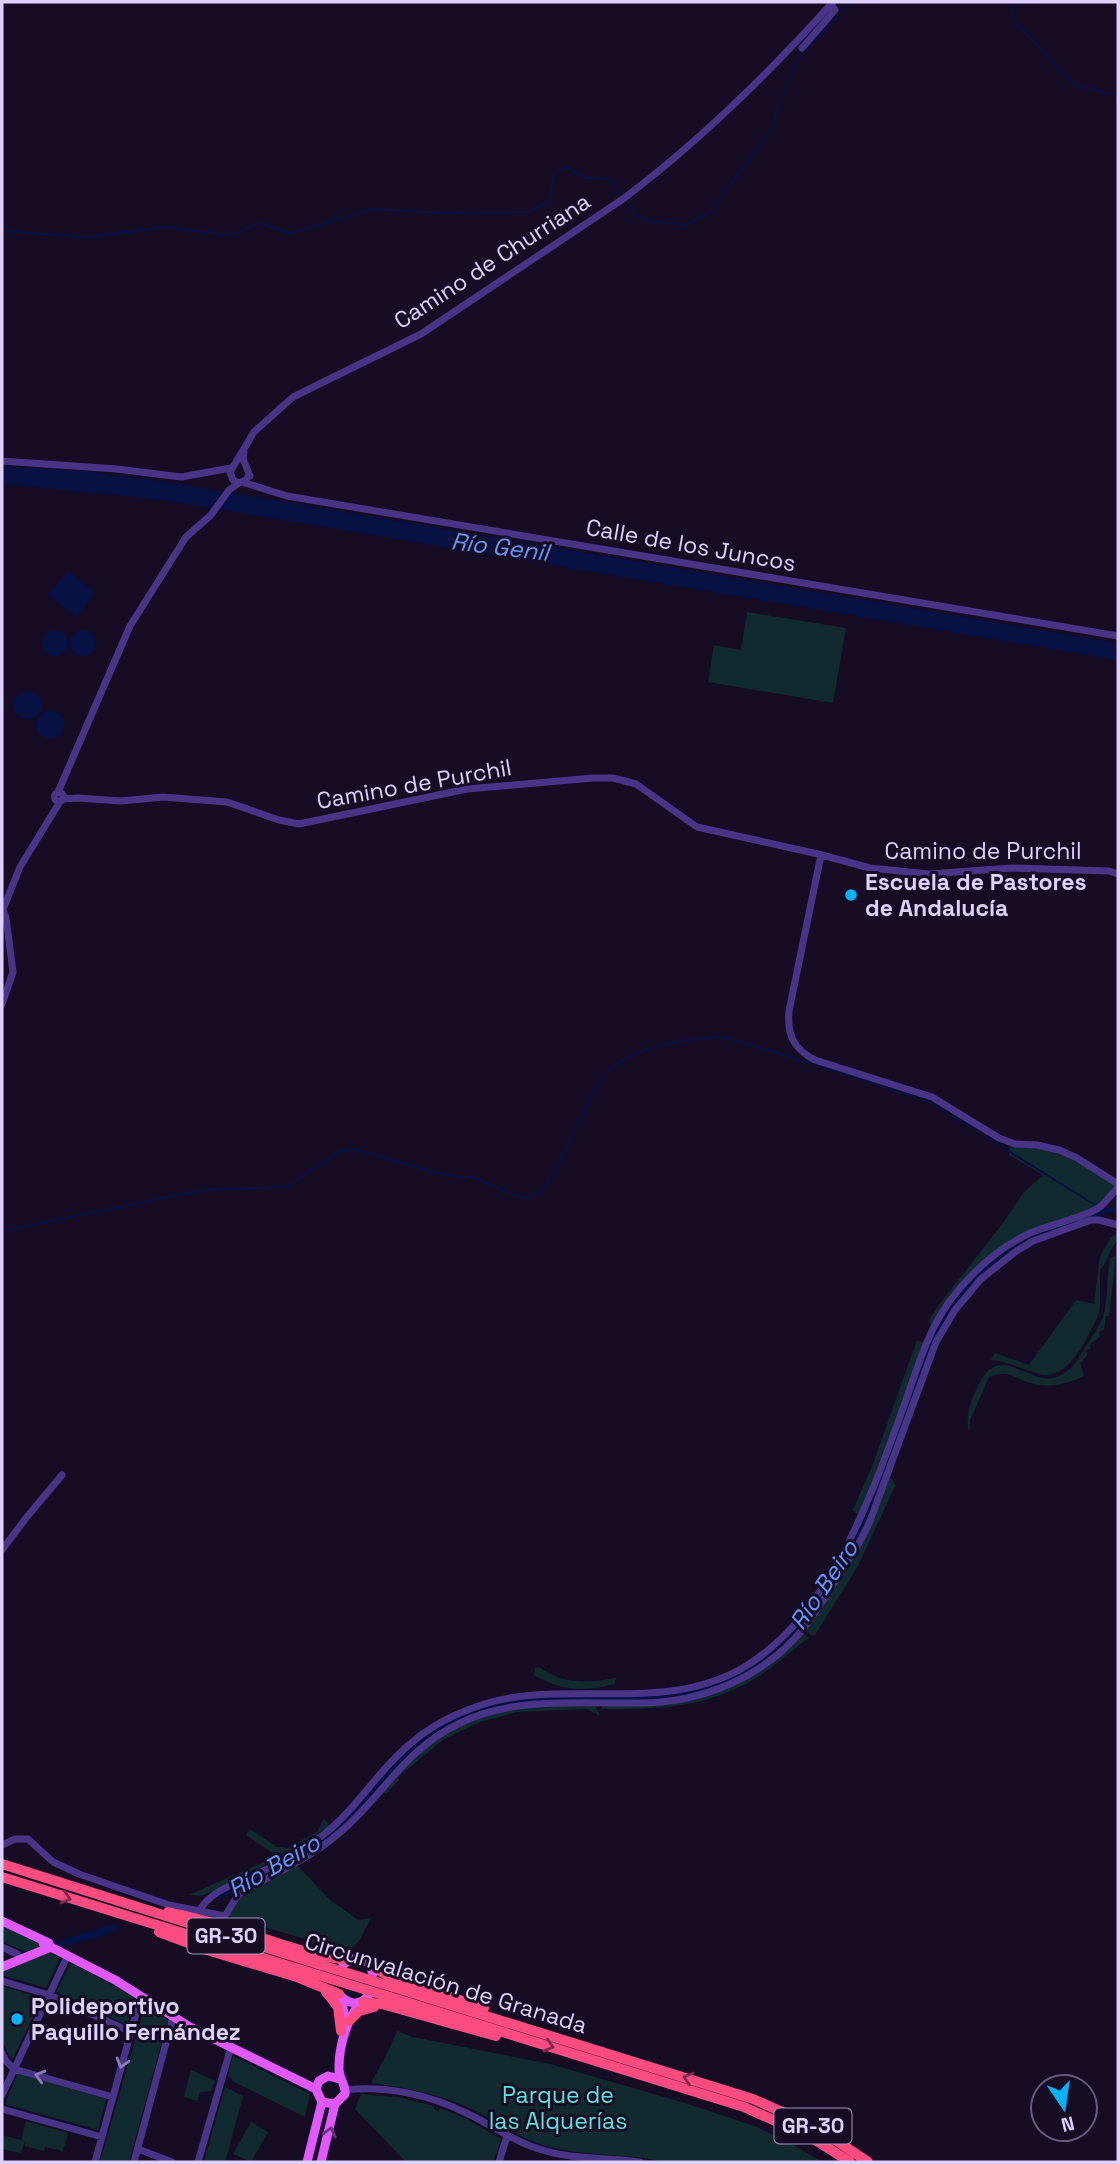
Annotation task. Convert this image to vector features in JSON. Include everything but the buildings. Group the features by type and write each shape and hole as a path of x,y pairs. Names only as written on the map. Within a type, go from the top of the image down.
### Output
{"highway":[{"name":"Circunvalación de Granada","path":"2,1864 320,1970 508,2022 753,2099 816,2127 869,2162"},
{"name":"Circunvalación de Granada","path":"2,1877 134,1919 320,1970"},
{"path":"130,1906 145,1906 228,1927 346,1962"},
{"path":"134,1919 147,1927 208,1950 339,1993"},
{"path":"372,1970 497,2014 508,2022"},
{"path":"305,1980 326,1992 335,2001 341,2016 341,2031"},
{"name":"Circunvalación de Granada","path":"392,1992 527,2040 744,2107 809,2136 850,2162"},
{"path":"364,2000 477,2032 513,2040 527,2040"},
{"path":"349,2021 359,2011 370,2007 399,2009"}],"main road":[{"path":"2,1921 115,1980 175,2020 316,2090 322,2102 307,2162"},
{"path":"2,1967 20,1960 44,1945"},
{"path":"346,1962 359,1959 372,1970"},
{"path":"115,1980 129,1984 160,2002 188,2019 199,2030"},
{"path":"339,1993 350,2003 364,2000"},
{"path":"316,2090 319,2081 328,2076 333,2066 345,2018 339,1993"},
{"path":"142,1998 160,2002 172,2012 175,2020"},
{"path":"322,2102 335,2104 343,2099 346,2090 338,2068 352,2012 364,2000"},
{"path":"328,2076 340,2079"},
{"path":"321,2162 335,2104"}],"street":[{"path":"802,48 835,10 832,3"},
{"name":"Camino de Churriana","path":"229,490 231,471 244,447 267,419 293,397 421,334 624,199 654,176 735,102 797,42 832,3"},
{"path":"244,447 245,465 259,488"},
{"path":"2,461 117,469 181,477 231,471 240,463 245,465"},
{"name":"Calle de los Juncos","path":"231,471 240,482 287,496 1118,636"},
{"name":"Camino de Churriana","path":"60,796 65,777 130,626 186,537 211,515 229,490 249,475"},
{"name":"Camino de Purchil","path":"60,796 121,802 163,797 228,802 290,824 299,824 467,789 613,778 626,780 646,790 697,827 870,869 910,873 1012,868 1109,871 1118,874"},
{"path":"2,1004 13,972 6,918 2,911 20,867 52,816 60,796"},
{"path":"200,1909 209,1896 223,1887 250,1876 322,1836 351,1809 410,1744 455,1715 517,1696 647,1695 680,1691 727,1676 769,1649 795,1624 858,1527 928,1339 958,1290 974,1273 1010,1245 1029,1233 1100,1208 1118,1186 1077,1158 1059,1150 1015,1144 999,1138 932,1097 815,1059 803,1054 795,1046 788,1025 789,1011 821,855"},
{"path":"2,1845 15,1839 28,1839 53,1862 79,1874 169,1905 225,1916 243,1891 304,1858 339,1833 415,1751 460,1723 485,1713 518,1706 654,1703 685,1699 718,1689 764,1664 802,1630 858,1545 870,1521 936,1342 965,1295 997,1264 1033,1241 1091,1220 1118,1226"},
{"path":"2,1550 62,1475"},
{"path":"2,1947 17,1954 20,1960"},
{"path":"2,2095 68,1955"},
{"path":"2,1981 49,1994 131,2032"},
{"path":"94,2162 142,1998"},
{"path":"134,2162 175,2020"},
{"path":"198,2162 232,2047"},
{"path":"2,2053 14,2069 113,2097"},
{"path":"346,2090 394,2091 432,2099 466,2112 508,2136 561,2155 640,2162"},
{"path":"2,2109 102,2137"},
{"path":"499,2162 508,2136"},
{"path":"138,2149 173,2162"}],"green space":[{"path":"747,612 846,628 833,703 708,682 714,645 741,650"},
{"path":"1010,1147 1058,1154 1116,1186 1099,1206 995,1252 931,1327 929,1320 938,1306 1024,1192 1043,1175 1009,1155"},
{"path":"1118,1234 1118,1240 1100,1270 1098,1316 1076,1356 1068,1365 1050,1375 991,1360 995,1353 1029,1365 1076,1300 1094,1304 1100,1256 1109,1238"},
{"path":"1116,1255 1109,1316 1106,1316 1104,1330 1099,1332 1100,1337 1090,1344 1091,1349 1086,1350 1087,1356 1080,1363 1084,1376 1054,1385 1028,1382 1008,1374 989,1377 968,1430 971,1401 988,1371 998,1366 1007,1366 1039,1377 1051,1378 1063,1374 1072,1366 1103,1317 1110,1259"},
{"path":"917,1340 924,1343 860,1514 857,1514 853,1510 873,1464"},
{"path":"889,1478 895,1486 858,1566 815,1635 810,1635 806,1629"},
{"path":"803,1633 809,1638 771,1668 738,1688 681,1705 601,1709 603,1705 650,1704 746,1677"},
{"path":"539,1667 567,1680 596,1681 616,1678 615,1684 583,1689 564,1687 534,1675 535,1668"},
{"path":"536,1705 595,1706 600,1716 587,1709 517,1712 480,1722 444,1739 398,1777 399,1780 386,1794 380,1790 432,1740 488,1713"},
{"path":"324,1818 329,1826 281,1857 201,1896 189,1895 277,1856 246,1835 250,1829 277,1847 288,1848 318,1831"},
{"path":"296,1864 330,1900 358,1920 371,1918 353,1947 329,1946 230,1917 229,1914 243,1892"},
{"path":"2,1925 38,1942 39,1948 27,1952 2,1942"},
{"path":"50,1953 60,1958 46,1988 2,1975 2,1972"},
{"path":"71,1963 135,1997 127,2025 56,1992"},
{"name":"Polideportivo Paquillo Fernández","path":"2,1986 42,1998 13,2058 10,2058 2,2040"},
{"path":"145,2006 168,2019 129,2162 100,2162"},
{"name":"Parque de las Alquerías","path":"397,2031 413,2037 550,2064 685,2103 757,2127 822,2162 665,2162 547,2146 521,2136 454,2101 371,2083"},
{"path":"233,2056 310,2094 305,2117 232,2081 228,2076"},
{"path":"191,2070 215,2081 212,2091 200,2092 197,2101 184,2097"},
{"path":"18,2073 106,2099 98,2130 5,2104"},
{"path":"225,2087 243,2096 225,2162 204,2162"},
{"path":"361,2094 397,2097 434,2106 434,2109 439,2111 440,2108 465,2118 501,2139 493,2162 406,2162 355,2109"},
{"path":"26,2121 68,2133 63,2151 45,2147 44,2151 25,2146 25,2141 21,2153 3,2149 2,2135 21,2140"},
{"path":"251,2122 268,2132 251,2162 233,2154"}],"water":[{"name":"Río Genil","path":"2,466 82,471 168,482 1118,643 1118,660 164,500 2,484"},
{"path":"67,571 95,592 77,617 48,595"},
{"path":"55,630 64,634 68,643 64,652 55,656 46,652 42,643 46,634"},
{"path":"83,630 92,634 96,643 92,652 83,656 74,652 70,643 74,634"},
{"path":"28,691 38,695 42,705 38,715 28,719 18,715 14,705 18,695"},
{"path":"50,711 60,715 64,725 60,735 50,739 40,735 36,725 40,715"},
{"path":"1118,1205 1118,1210 1059,1230 1010,1254 988,1269 950,1312 934,1341 871,1509 844,1564 811,1614 770,1655 722,1684 664,1699 560,1700 510,1704 460,1719 441,1729 409,1754 355,1813 326,1839 281,1867 218,1900 216,1897 309,1847 402,1755 428,1733 458,1716 502,1702 551,1697 670,1695 699,1689 739,1673 811,1608 854,1539 867,1512 930,1340 966,1285 1008,1250 1032,1237"}],"waterway":[{"path":"842,12 850,2"},
{"path":"1010,2 1017,25 1065,77"},
{"path":"804,51 838,17"},
{"path":"628,201 635,215 648,221 685,225 710,212 771,128 793,66 801,55"},
{"path":"1066,78 1076,85 1118,96"},
{"path":"556,170 566,168 586,178 609,179 622,195"},
{"path":"2,231 88,237 166,227 222,234 237,233 258,223 290,233 372,209 444,213 527,212 549,202 554,173"},
{"path":"2,1231 202,1190 287,1187 337,1152 353,1149 445,1175 472,1177 527,1198 538,1193 549,1180 592,1094 616,1064 641,1051 668,1043 724,1037 933,1104 1095,1205"},
{"name":"Río Beiro","path":"61,1944 113,1928"}],"place":[{"name":"Escuela de Pastores de Andalucía","path":"851,895"},
{"name":"Polideportivo Paquillo Fernández","path":"17,2019"}]}
